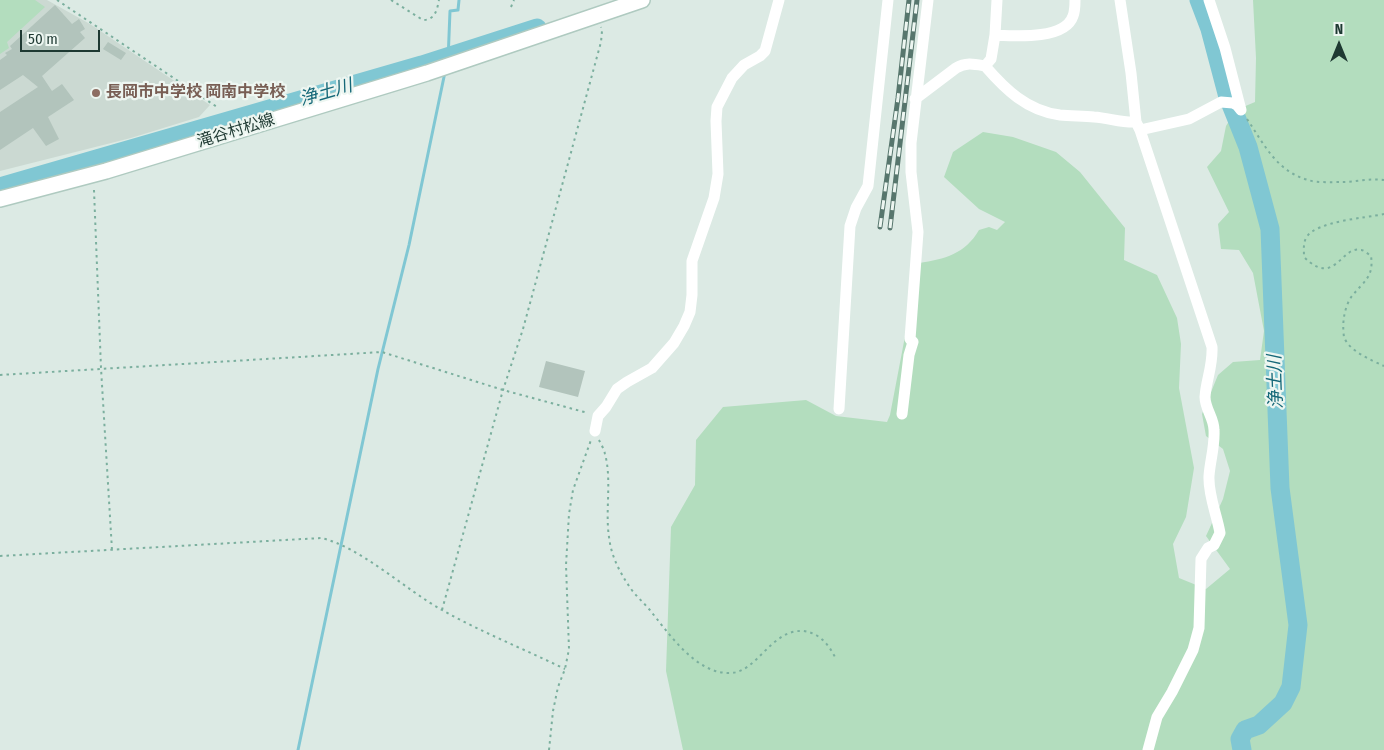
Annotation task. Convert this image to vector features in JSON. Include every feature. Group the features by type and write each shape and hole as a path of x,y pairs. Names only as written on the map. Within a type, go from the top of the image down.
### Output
{"main road":[{"name":"滝谷村松線","path":"0,200 106,171 438,70 642,0"}],"street":[{"path":"595,431 598,416 617,389 652,368 665,355 684,326 690,312 692,261 714,198 718,174 717,107 732,78 744,65 765,51 780,0"},
{"path":"839,410 850,226 856,208 868,186 888,0"},
{"path":"902,414 908,356 912,342 910,338 918,232 910,172 911,143 928,0"},
{"path":"985,66 991,59 995,35 997,0"},
{"path":"995,35 1040,35 1053,32 1066,26 1073,18 1075,0"},
{"path":"1120,0 1138,126 1212,347 1213,361 1205,395 1206,406 1214,427 1215,442 1209,486 1220,533 1214,545 1208,548 1201,559 1199,628 1193,650 1172,692 1156,717 1148,750"},
{"path":"1209,0 1225,48 1241,110"},
{"path":"915,99 962,64 970,64 985,66 1006,90 1031,106 1058,115 1098,117 1138,126 1188,119 1221,102 1233,103 1238,105 1241,110"}],"path":[{"path":"57,0 217,107"},
{"path":"391,0 423,20 428,20 433,17 440,0"},
{"path":"511,7 514,0"},
{"path":"442,610 523,329 601,42 602,31 596,16"},
{"path":"1241,110 1271,156 1289,172 1309,181 1384,180"},
{"path":"94,190 101,368 112,550"},
{"path":"1384,214 1342,221 1315,229 1307,236 1303,246 1304,257 1320,269 1328,268 1342,260 1353,250 1362,250 1371,256 1372,266 1369,276 1351,297 1345,312 1344,332 1345,338 1352,346 1368,359 1384,366"},
{"path":"0,375 382,352 504,390 598,416"},
{"path":"595,431 605,454 609,538 617,568 630,588 679,646 712,670 732,673 745,668 785,634 795,631 808,632 821,638 828,644 836,659"},
{"path":"549,750 558,686 565,669 569,650 566,565 569,514 573,490 595,431"},
{"path":"0,556 321,538 333,541 354,552 442,610 565,669"}],"shaded area":[{"name":"長岡市中学校 岡南中学校","path":"0,0 47,0 90,24 210,105 199,117 131,138 0,171"}],"green space":[{"path":"0,0 35,0 45,7 7,42 9,48 0,54"},
{"path":"1253,0 1384,0 1384,750 683,750 666,671 671,527 695,485 696,440 723,407 806,400 836,416 887,422 890,415 919,263 937,260 954,254 967,245 979,230 989,227 997,230 1005,222 979,209 944,177 953,152 983,132 1013,137 1056,152 1080,172 1125,228 1124,260 1157,275 1177,318 1181,344 1179,388 1194,468 1186,517 1173,544 1179,578 1206,589 1230,569 1206,536 1223,499 1230,471 1223,449 1206,436 1202,414 1218,375 1233,362 1260,360 1264,331 1253,273 1239,250 1221,249 1218,224 1229,212 1207,167 1221,151 1226,126 1236,110 1255,102 1256,58"}],"building":[{"path":"55,5 72,24 79,19 85,29 80,32 85,38 42,76 52,91 62,84 74,100 48,117 59,139 46,146 33,128 0,150 0,112 38,87 23,75 0,90 0,60 7,55 5,53 12,49 10,46"},
{"path":"108,42 126,53 121,60 103,49"},
{"path":"546,361 585,371 578,397 539,387"}],"waterway":[{"path":"448,61 450,11 458,10 459,0"},
{"name":"浄土川","path":"1199,0 1210,29 1228,97 1248,147 1270,229 1280,488 1298,625 1291,687 1283,703 1259,725 1245,730 1240,739 1242,750"},
{"name":"浄土川","path":"0,187 422,65 537,28"},
{"path":"298,750 378,369 409,245 445,72"}],"railway":[{"path":"880,227 898,98 909,0"},
{"path":"890,228 917,0"}],"place":[{"name":"長岡市中学校 岡南中学校","path":"96,93"}]}
